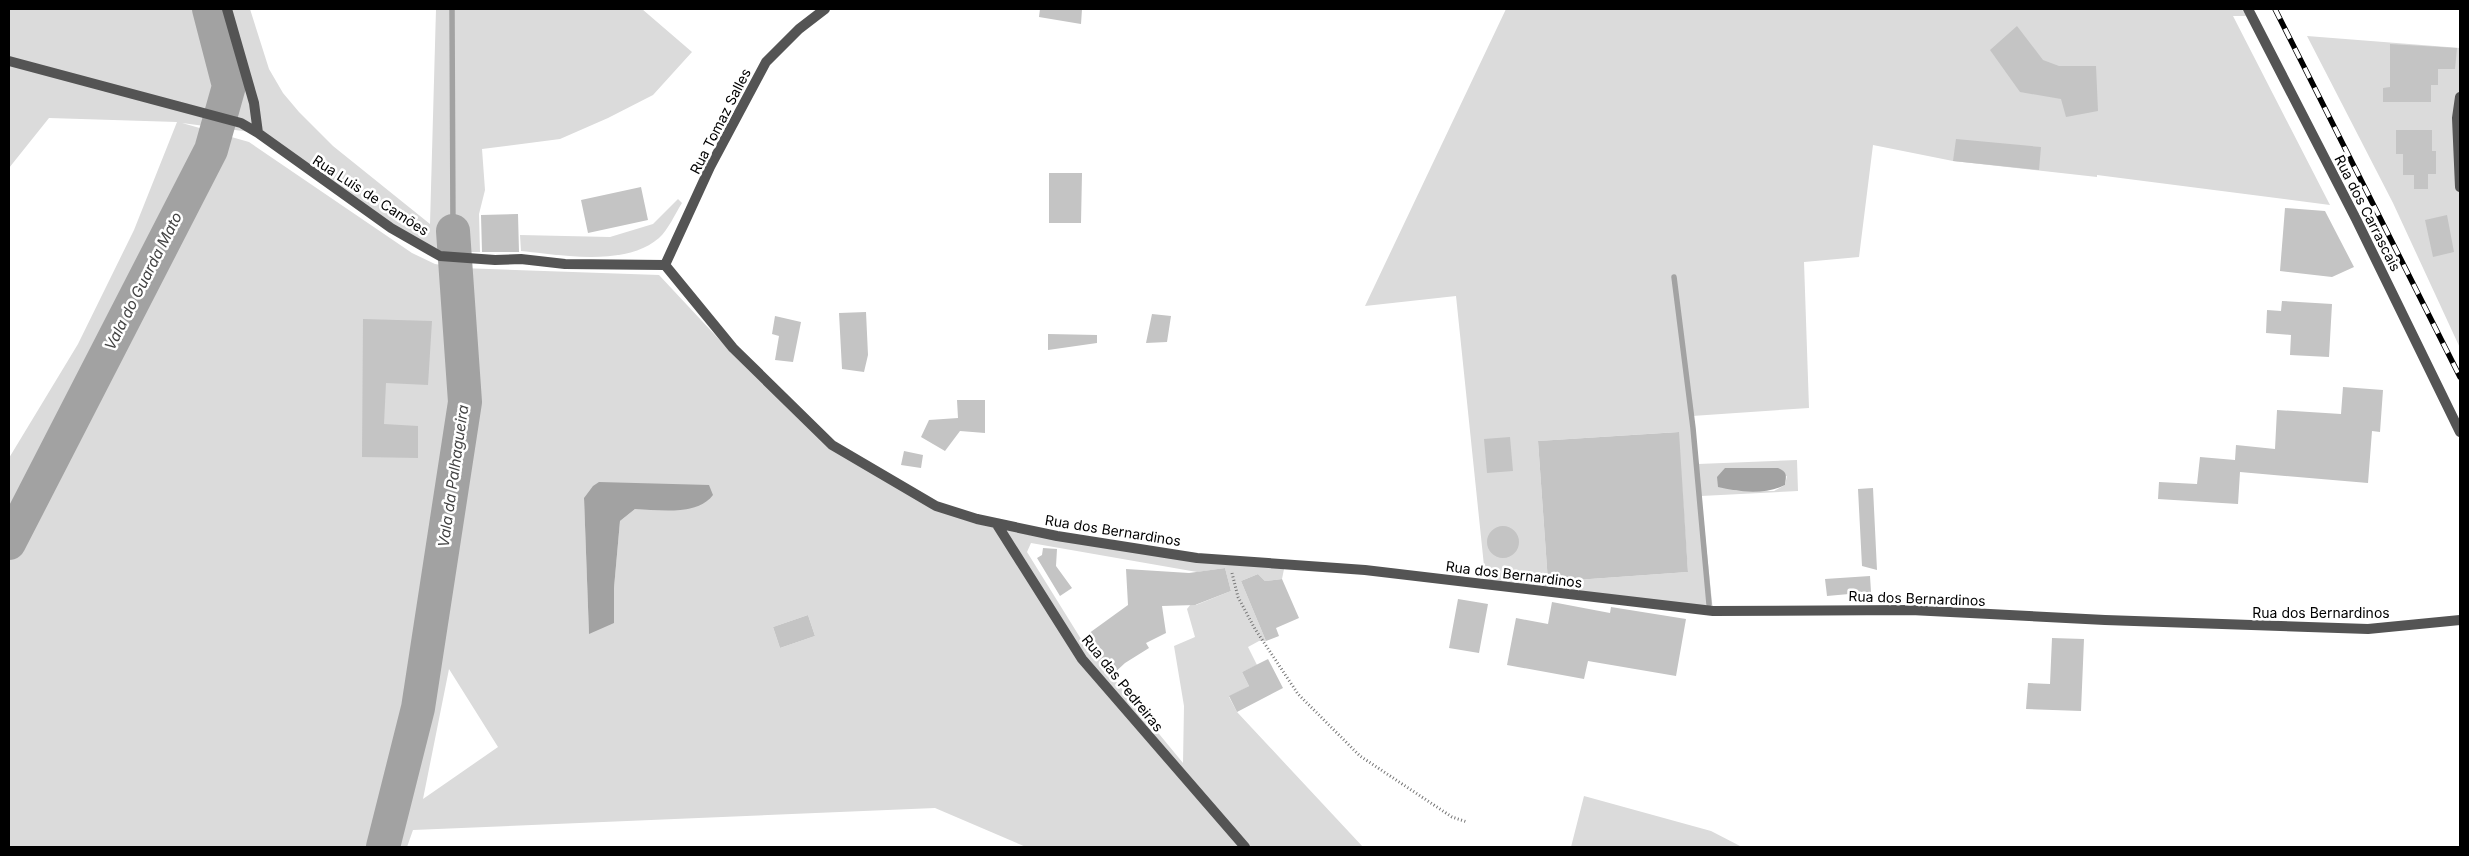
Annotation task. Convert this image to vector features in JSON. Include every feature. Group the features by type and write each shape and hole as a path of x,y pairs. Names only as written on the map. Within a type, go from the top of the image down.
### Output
{"street":[{"path":"227,9 254,104 258,133"},
{"name":"Rua Tomaz Salles","path":"665,265 710,167 766,62 799,29 825,9"},
{"name":"Rua dos Carrascais","path":"2248,9 2360,227 2460,432"},
{"name":"Rua Luis de Camões","path":"9,61 240,123 258,133 391,228 440,256 521,259 565,264 665,265"},
{"path":"2460,97 2457,118 2460,187"},
{"name":"Rua dos Bernardinos","path":"665,265 733,348 832,445 936,506 996,523 1066,537 1197,558 1365,570 1712,611 1911,610 2105,620 2368,629 2460,620"},
{"name":"Rua das Pedreiras","path":"996,523 1082,659 1245,847"}],"path":[{"path":"1229,560 1238,597 1255,629 1298,694 1360,756 1452,817 1467,822"}],"shaded area":[{"path":"9,9 250,9 269,69 283,93 333,146 430,224 436,9 642,9 692,52 653,95 608,118 560,139 482,149 485,190 479,214 480,252 465,252 464,258 440,256 258,133 182,123 249,142 412,253 435,264 461,268 659,275 730,351 832,445 936,506 1057,536 1285,564 1282,579 1265,581 1258,574 1241,581 1266,641 1259,641 1248,647 1257,665 1242,672 1249,686 1229,697 1237,712 1363,847 1026,847 935,808 413,830 407,847 9,847 9,458 78,344 134,230 177,122 49,118 9,168","holes":["584,498 667,510 635,509 620,521 614,588 589,634","1031,543 1197,572 1225,568 1231,591 1196,605 1195,599 1187,609 1195,637 1174,646 1184,706 1183,763 1081,639 1027,552","808,615 815,636 780,648 773,627","449,669 498,747 423,799"]},
{"path":"1506,9 2242,9 2246,16 2233,16 2330,205 2097,175 2097,177 1953,161 1873,145 1859,257 1804,262 1809,408 1692,416 1698,464 1797,460 1798,491 1701,496 1713,611 1486,585 1456,296 1365,306","holes":["1678,432 1688,572 1548,582 1538,441","1787,476 1785,485 1774,491 1733,491"]},
{"path":"2307,36 2460,48 2460,348 2393,203"},
{"path":"678,199 682,203 662,235 645,247 629,253 593,257 521,251 520,235 610,237 653,224"},
{"path":"1725,468 1778,468 1785,473 1785,485 1769,490 1752,492 1718,487 1717,477"},
{"path":"599,482 709,485 713,495 706,502 688,509 666,511 635,509 620,521 614,588 614,623 589,634 584,498 593,486"},
{"path":"1584,796 1711,831 1742,847 1571,847"}],"building":[{"path":"1040,9 1082,9 1081,24 1039,17"},
{"path":"2017,26 2043,60 2059,66 2096,66 2098,111 2066,117 2061,99 2020,92 1990,50"},
{"path":"2390,44 2457,48 2455,69 2438,69 2438,85 2431,85 2431,102 2383,102 2383,88 2390,87"},
{"path":"2396,130 2432,130 2432,151 2436,151 2436,174 2428,174 2428,189 2414,189 2414,175 2403,175 2403,154 2396,154"},
{"path":"1956,139 2041,147 2039,170 1953,161"},
{"path":"1049,173 1082,173 1081,223 1049,223"},
{"path":"641,187 648,220 588,233 581,200"},
{"path":"2285,208 2325,211 2354,267 2332,277 2280,271"},
{"path":"518,214 519,252 482,252 481,215"},
{"path":"2447,215 2454,252 2433,257 2425,220"},
{"path":"2282,301 2332,304 2329,357 2290,355 2291,335 2266,333 2267,310 2281,311"},
{"path":"866,312 868,355 864,372 842,369 839,313"},
{"path":"1152,314 1171,316 1167,342 1146,343"},
{"path":"775,316 801,322 793,362 775,360 779,336 772,334"},
{"path":"363,319 432,321 428,385 386,383 384,424 418,426 418,458 362,457"},
{"path":"1048,334 1097,335 1097,343 1048,350"},
{"path":"2343,387 2383,390 2380,432 2372,431 2368,483 2240,472 2238,504 2158,499 2159,482 2197,484 2200,457 2235,460 2236,445 2275,449 2277,410 2341,414"},
{"path":"957,400 985,400 985,433 960,431 945,451 921,437 929,420 958,418"},
{"path":"1679,432 1688,572 1548,582 1538,441"},
{"path":"1510,437 1513,471 1487,473 1484,439"},
{"path":"904,451 923,455 921,468 901,465"},
{"path":"1873,488 1877,570 1862,566 1858,489"},
{"path":"1503,526 1509,527 1514,531 1518,536 1518,548 1514,553 1509,557 1503,558 1497,557 1492,553 1488,548 1487,542 1488,536 1492,531 1497,527"},
{"path":"1043,548 1057,549 1056,566 1072,588 1060,596 1037,558 1042,555"},
{"path":"1225,568 1231,591 1195,605 1162,606 1166,633 1146,643 1149,648 1125,663 1111,676 1081,639 1128,605 1126,569 1189,573"},
{"path":"1258,574 1265,581 1282,579 1299,618 1276,628 1279,636 1266,641 1241,581"},
{"path":"1870,576 1871,592 1827,596 1825,579"},
{"path":"1458,599 1488,604 1479,653 1449,648"},
{"path":"1552,602 1610,613 1611,607 1686,619 1676,676 1588,661 1584,679 1507,665 1516,618 1548,624"},
{"path":"808,615 815,636 780,648 773,627"},
{"path":"2052,638 2084,639 2081,711 2026,709 2028,683 2050,684"},
{"path":"1268,659 1283,688 1237,712 1229,696 1249,686 1242,672"}],"waterway":[{"name":"Vala do Guarda Mato","path":"9,543 211,150 229,86 209,9"},
{"name":"Vala da Palhagueira","path":"452,9 453,231"},
{"name":"Vala da Palhagueira","path":"383,847 418,708 465,402 453,231"},
{"path":"1674,277 1693,428 1709,604"}],"railway":[{"path":"2275,9 2460,377"}]}
